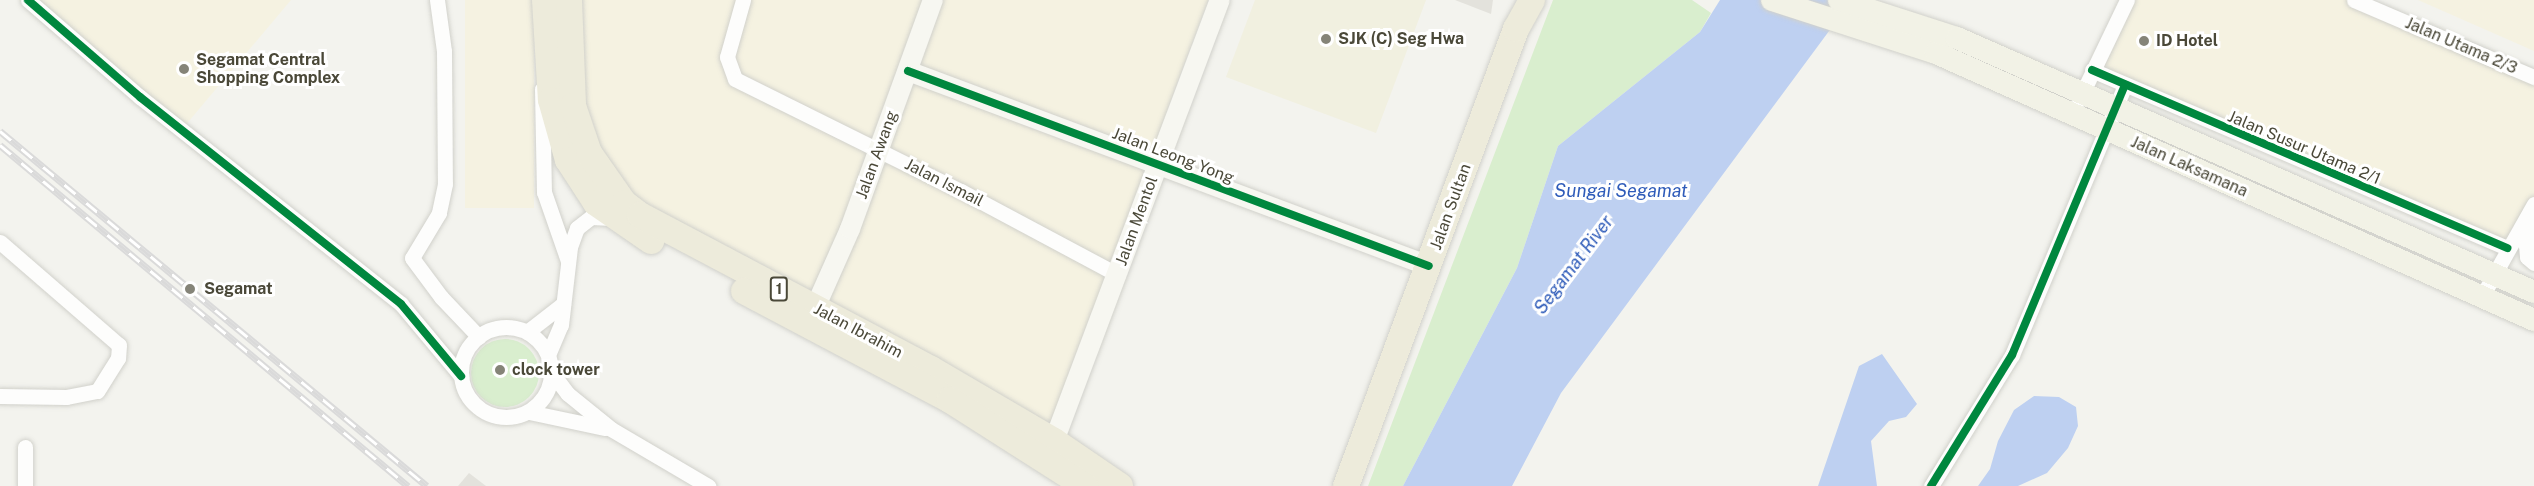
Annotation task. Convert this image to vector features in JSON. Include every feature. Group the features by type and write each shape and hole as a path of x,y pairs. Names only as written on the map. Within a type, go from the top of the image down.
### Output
{"highway":[{"name":"Jalan Ibrahim","path":"545,0 547,71 568,160 596,203 614,218 950,400 1084,486"},
{"name":"Jalan Ibrahim","path":"569,0 573,106 589,153 613,190 640,215 815,308 1054,441 1120,486"},
{"name":"Jalan Sultan","path":"1515,0 1516,29"},
{"name":"Jalan Sultan","path":"1346,486 1516,29 1532,0"}],"main road":[{"name":"Jalan Awang","path":"815,308 850,229 933,0"},
{"name":"Jalan Mentol","path":"1054,441 1220,0"},
{"name":"Jalan Laksamana","path":"1772,0 1906,31 2082,95 2534,292"},
{"name":"Jalan Laksamana","path":"1839,0 1906,31 2072,116 2534,320"},
{"name":"Jalan Leong Yong","path":"908,71 1429,266"}],"street":[{"path":"28,0 140,97 401,304 461,376"},
{"path":"437,0 444,51 445,184 439,213 412,258 441,297 478,336"},
{"name":"Jalan Ismail","path":"742,0 728,47 731,74 748,89 878,150 1118,275"},
{"path":"2072,116 2127,0"},
{"name":"Jalan Utama 2/3","path":"2354,0 2534,77"},
{"name":"Jalan Susur Utama 2/1","path":"2092,70 2507,248"},
{"path":"547,71 540,107 542,180 568,261"},
{"path":"1931,486 2012,356 2118,110 2126,85"},
{"path":"2481,298 2507,248 2534,204"},
{"path":"2534,213 2526,244 2528,257 2534,263"},
{"path":"548,356 561,325 573,236 584,221 591,217 614,218"},
{"path":"0,242 119,345 118,358 97,391 56,398 0,396"},
{"path":"527,332 563,304"},
{"path":"611,429 529,412 505,418 480,409 464,389 461,376 468,347 478,336 507,327 527,332 548,356 552,373 568,394 611,429 708,486"},
{"path":"529,412 549,388 552,373"},
{"path":"25,447 25,486"}],"shaded area":[{"path":"19,0 291,0 178,134"},
{"path":"465,0 534,0 534,208 465,208"},
{"path":"578,0 1208,0 1050,428 648,209 627,192 590,129 579,81"},
{"name":"SJK (C) Seg Hwa","path":"1255,0 1426,0 1376,133 1226,77"},
{"path":"1455,0 1493,0 1491,14"},
{"path":"2120,0 2371,0 2534,70 2534,218 2509,255 2085,73"},
{"path":"2418,0 2534,0 2534,51"},
{"path":"469,473 486,486 458,486"}],"green space":[{"path":"1553,0 1692,0 1711,13 1700,32 1558,146 1517,268 1403,486 1368,486"},
{"path":"505,339 518,342 529,349 536,360 539,373 536,386 529,397 518,404 505,407 492,404 481,397 474,386 471,373 474,360 481,349 492,342"}],"water":[{"name":"Sungai Segamat","path":"1720,0 1852,0 1561,393 1512,486 1403,486 1517,268 1558,146 1700,32"},
{"path":"1882,354 1917,404 1906,417 1889,421 1871,441 1877,486 1818,486 1859,366"},
{"path":"2034,396 2059,397 2076,407 2078,426 2068,448 2047,473 2018,486 1978,486 1990,469 1998,441 2014,410"}],"railway":[{"path":"0,131 427,486"},
{"path":"0,145 408,486"}],"cycle path":[{"path":"28,0 140,97 401,304 461,376"},
{"path":"2092,70 2507,248"},
{"path":"908,71 1429,266"},
{"path":"1931,486 2012,355 2125,85"}],"place":[{"name":"SJK (C) Seg Hwa","path":"1326,39"},
{"name":"ID Hotel","path":"2144,41"},
{"name":"Segamat Central Shopping Complex","path":"184,69"},
{"name":"Segamat","path":"190,289"},
{"name":"clock tower","path":"500,370"}],"water label":[{"name":"Segamat River","path":"1574,265"}]}
